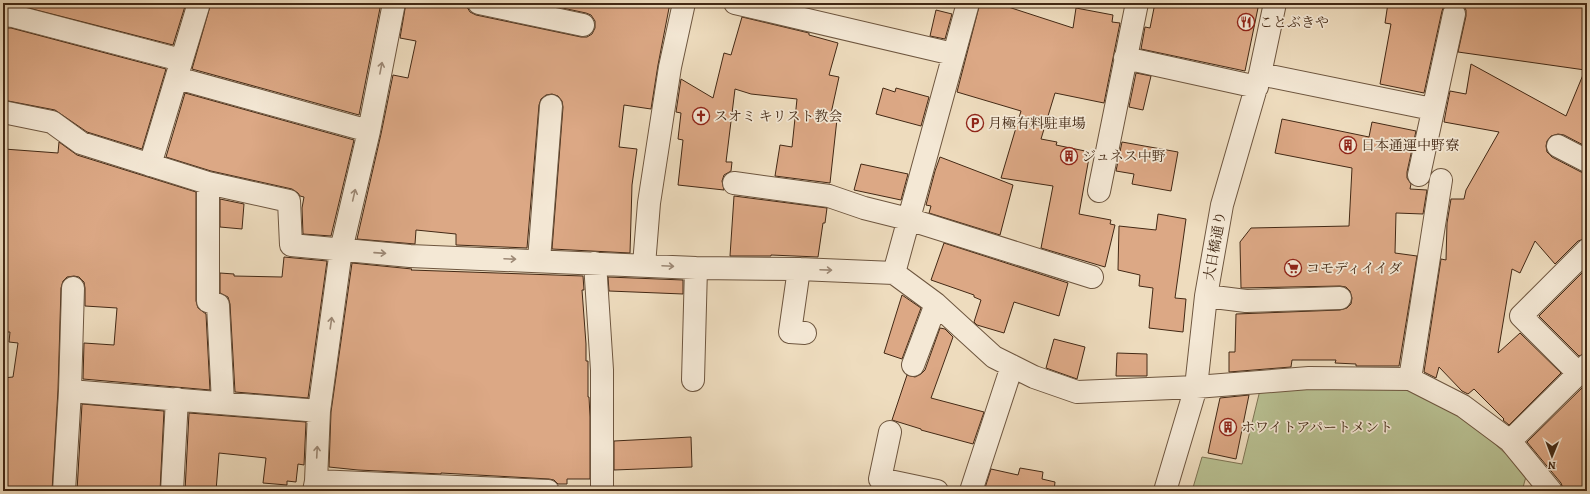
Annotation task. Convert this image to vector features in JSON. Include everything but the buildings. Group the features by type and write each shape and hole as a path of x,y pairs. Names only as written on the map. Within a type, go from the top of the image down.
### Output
{"street":[{"path":"150,164 199,3"},
{"path":"394,3 369,131 341,250 319,411 315,486 548,491"},
{"path":"479,3 583,25"},
{"path":"644,265 649,203 670,67 684,3"},
{"path":"735,3 953,54"},
{"path":"894,273 968,3"},
{"path":"1099,191 1137,3"},
{"name":"大日橋通り","path":"1165,491 1196,387 1206,296 1222,204 1259,80 1275,3"},
{"path":"1419,175 1432,109 1454,14"},
{"path":"3,16 13,16 369,131"},
{"path":"1125,58 1432,109"},
{"path":"539,260 551,106"},
{"path":"3,112 52,122 81,143 208,183 289,201 291,246 410,256 539,260 696,268 799,269 894,273 936,304 994,357 1034,377 1077,392 1196,387 1309,378 1410,379 1463,406 1510,441 1551,491"},
{"path":"1558,146 1587,162"},
{"path":"1410,379 1441,180"},
{"path":"208,183 208,301 218,305 223,403"},
{"path":"734,183 829,196 864,208 908,219 1092,277"},
{"path":"1510,441 1583,369 1521,316 1585,252"},
{"path":"595,263 602,370 602,491"},
{"path":"693,380 696,268"},
{"path":"799,269 790,332 805,333"},
{"path":"64,491 70,391 73,288"},
{"path":"1206,296 1246,301 1340,298"},
{"path":"913,365 936,304"},
{"path":"971,491 1012,366"},
{"path":"70,391 319,411"},
{"path":"172,491 177,399"},
{"path":"890,432 880,479 936,491"}],"green space":[{"path":"1407,386 1475,426 1527,473 1522,491 1192,491 1202,457 1242,464 1260,390"}],"place":[{"name":"ことぶきや","path":"1246,22"},
{"name":"スオミ キリスト教会","path":"701,116"},
{"name":"月極有料駐車場","path":"975,123"},
{"name":"日本通運中野寮","path":"1348,145"},
{"name":"ジュネス中野","path":"1069,156"},
{"name":"コモディイイダ","path":"1293,268"},
{"name":"ホワイトアパートメント","path":"1228,427"}]}
